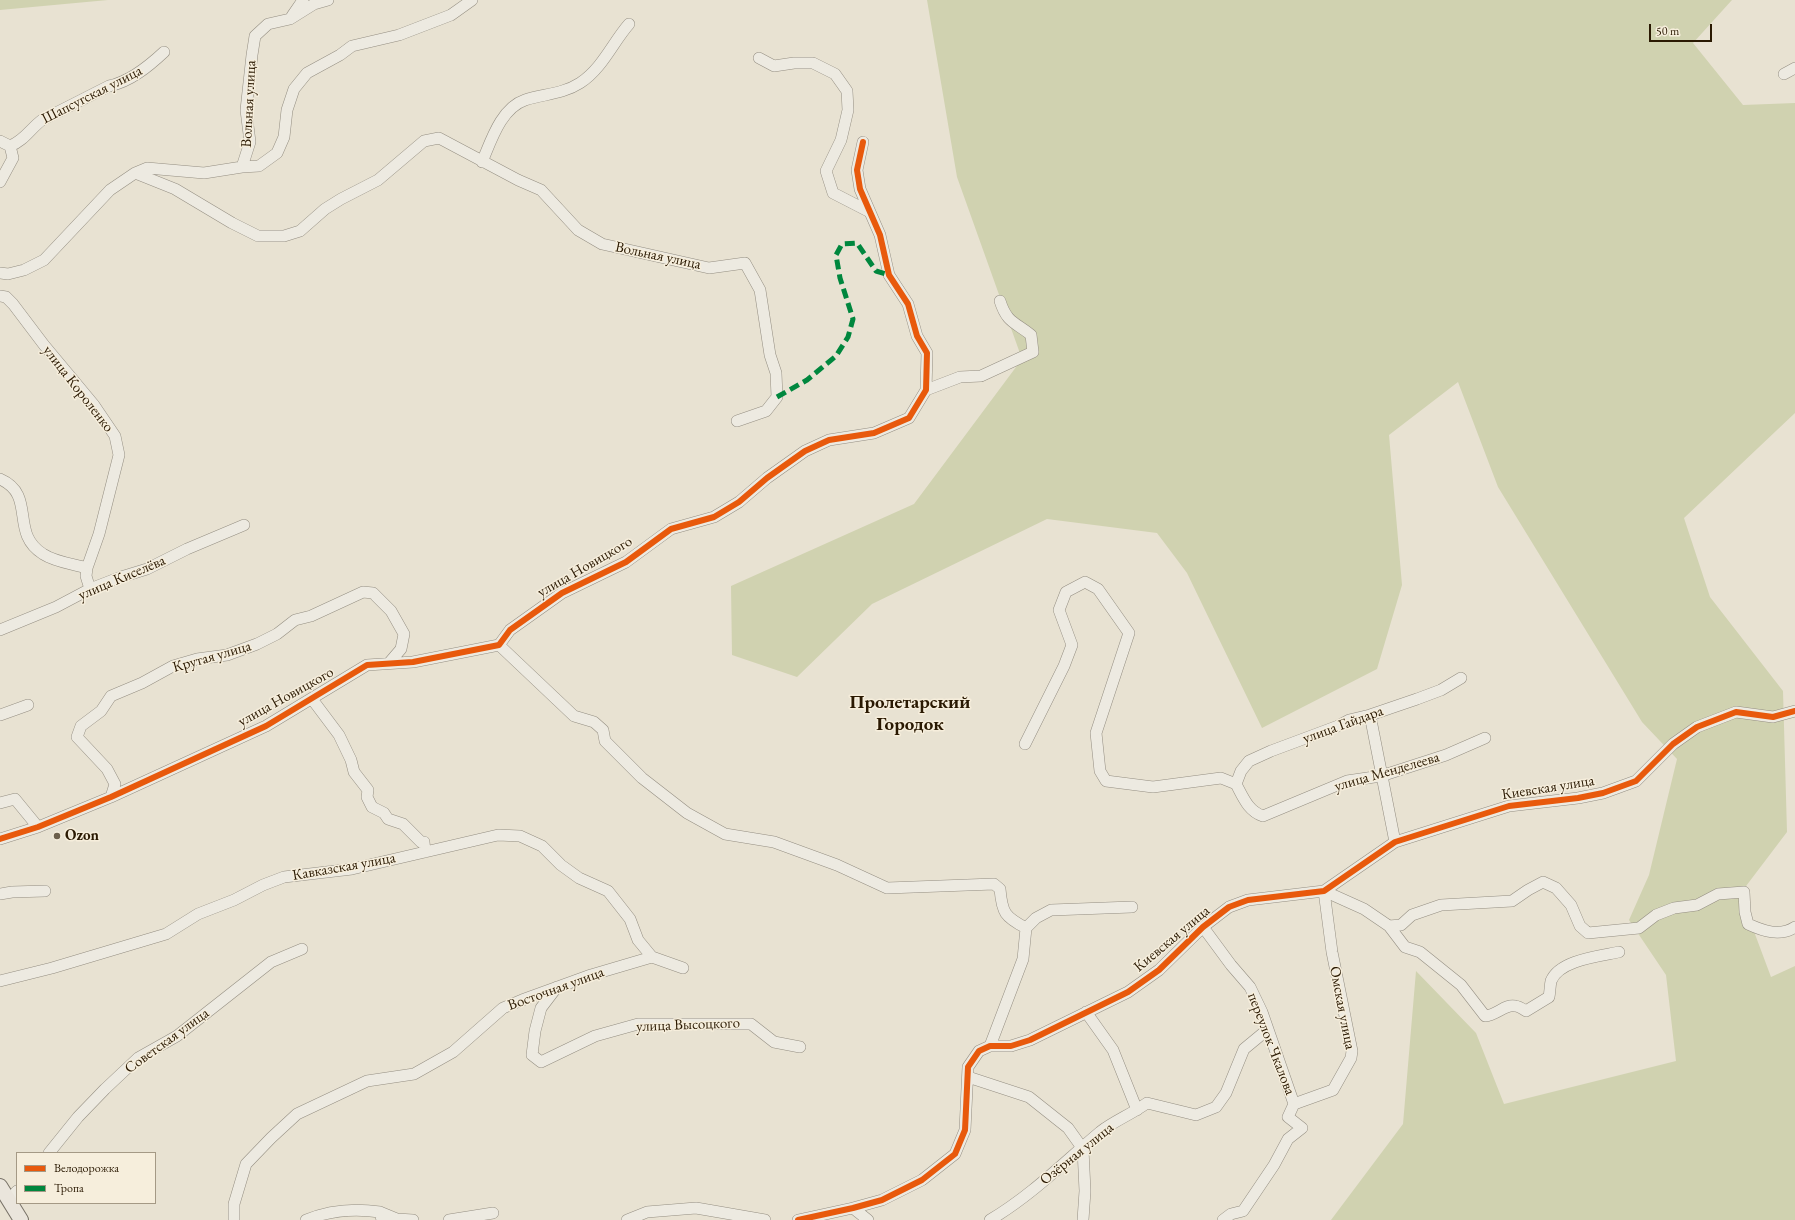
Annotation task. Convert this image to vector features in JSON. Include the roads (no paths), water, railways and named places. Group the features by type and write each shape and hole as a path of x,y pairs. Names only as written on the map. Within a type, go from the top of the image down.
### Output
{"main road":[{"path":"0,1186 13,1196 20,1220"}],"street":[{"path":"290,19 302,0"},
{"name":"Вольная улица","path":"328,0 314,4 290,19 268,24 256,36 252,54 246,110 250,142 242,167 259,166 277,153 284,137 287,110 294,89 307,73 340,55 352,46 399,34 451,15 472,0"},
{"path":"482,162 504,115 523,100 558,93 581,82 602,62 618,36 629,24"},
{"name":"Шапсугская улица","path":"5,144 15,144 26,136 34,126 42,120 109,86 118,84 148,67 164,52"},
{"path":"759,58 774,66 794,63 813,63 835,74 847,91 848,110 841,140 826,171 833,193 870,212"},
{"path":"1784,74 1795,68"},
{"name":"Вольная улица","path":"135,173 175,189 232,223 258,236 284,236 300,231 325,209 378,180 424,141 439,138 482,162 541,190 578,230 602,244 709,268 745,263 760,290 770,355 776,373 777,397 766,411 737,421"},
{"path":"863,142 857,170 860,189 870,212"},
{"path":"0,182 12,158 5,144"},
{"path":"0,273 8,274 24,270 44,260 110,190 135,173 147,168 204,172 242,167"},
{"name":"улица Новицкого","path":"0,839 38,827 112,797 266,726 368,665 414,662 499,645 510,630 562,593 626,562 671,529 714,517 739,502 767,478 805,451 829,440 874,433 909,418 926,390 927,353 918,336 908,304 889,275 880,235 870,212"},
{"name":"улица Короленко","path":"0,296 6,296 13,304 44,345 94,405 115,436 119,455 99,534 87,568 86,576 90,589"},
{"path":"926,390 960,377 981,376 1032,352 1032,335 1013,323 1004,315 1000,301"},
{"path":"0,479 8,482 18,492 26,536 33,545 43,554 87,568"},
{"name":"улица Киселёва","path":"0,630 56,607 90,589 147,569 187,549 244,525"},
{"path":"1024,744 1064,666 1072,645 1059,610 1061,604 1066,592 1085,582 1098,589 1129,633 1096,733 1100,771 1106,781 1153,787 1221,778 1236,784"},
{"name":"Крутая улица","path":"112,797 115,784 107,769 77,737 81,726 101,711 111,696 142,683 172,666 197,659 227,655 257,644 277,634 295,620 311,616 363,592 373,593 391,611 404,634 401,649 389,663"},
{"path":"499,645 574,716 594,722 603,730 605,741 642,778 687,813 725,834 774,842 837,865 887,888 994,884 1000,889 1001,905 1010,919 1026,928"},
{"name":"улица Гайдара","path":"1236,784 1241,771 1249,761 1271,751 1338,726 1348,720 1370,715 1423,697 1461,678"},
{"path":"312,699 339,735 354,772 368,790 367,797 372,807 384,813 388,819 403,824 409,828 421,842 424,842 425,852"},
{"path":"0,715 28,705"},
{"name":"Киевская улица","path":"990,1046 1011,1046 1030,1040 1128,992 1159,970 1203,928 1229,907 1248,900 1324,891 1395,842 1509,806 1578,798 1603,793 1636,781 1673,744 1697,727 1736,712 1773,717 1795,711"},
{"path":"1370,715 1395,842"},
{"name":"улица Менделеева","path":"1236,784 1246,803 1256,814 1264,816 1347,781 1381,776 1446,755 1485,738"},
{"path":"0,803 16,799 38,827"},
{"name":"Кавказская улица","path":"0,981 52,968 166,934 198,914 234,900 263,885 284,877 352,869 498,835 520,836 542,846 561,865 579,878 608,891 630,919 638,940 652,957"},
{"path":"1389,926 1401,924 1412,915 1441,905 1512,901 1543,882 1556,888 1571,905 1580,926 1588,933 1639,928 1656,915 1674,908 1697,905 1718,894 1744,892 1745,912 1748,924 1759,929 1778,933 1795,927"},
{"path":"0,894 45,891"},
{"path":"1324,891 1364,909 1389,926 1405,947 1420,952 1461,985 1485,1016 1493,1016 1506,1006 1514,1006 1526,1011 1549,997 1552,980 1566,965 1580,960 1619,952"},
{"name":"Омская улица","path":"1294,1104 1333,1090 1351,1058 1352,1051 1332,952 1324,891"},
{"path":"798,1220 882,1200 922,1180 955,1154 965,1130 968,1067 979,1051 990,1046 1023,959 1026,928 1036,918 1051,910 1132,907"},
{"name":"переулок Чкалова","path":"1203,928 1230,965 1250,987 1262,1012 1294,1104"},
{"name":"Советская улица","path":"50,1152 78,1117 138,1058 177,1036 271,962 302,949"},
{"path":"652,957 683,968"},
{"name":"Восточная улица","path":"234,1220 234,1204 246,1164 270,1138 297,1114 368,1081 414,1074 453,1052 503,1008 591,974 652,957"},
{"name":"улица Высоцкого","path":"557,987 542,1008 535,1031 532,1055 541,1062 595,1036 638,1024 751,1024 774,1042 800,1047"},
{"path":"1086,1012 1113,1050 1137,1110"},
{"name":"Озёрная улица","path":"990,1220 1015,1205 1083,1149 1101,1131 1147,1103 1196,1115 1216,1107 1226,1093 1244,1049 1267,1030"},
{"path":"968,1077 1029,1097 1068,1128 1083,1149 1086,1192 1083,1220"},
{"path":"1223,1220 1231,1214 1243,1211 1274,1165 1288,1139 1302,1128 1288,1118 1294,1104"},
{"path":"629,1220 647,1212 696,1208 765,1220"},
{"path":"853,1208 868,1220"},
{"path":"306,1220 323,1213 360,1209 380,1216 413,1220"},
{"path":"449,1220 493,1213"}],"place":[{"name":"Ozon","path":"57,836"}],"district":[{"name":"Пролетарский Городок","path":"910,714"}]}
